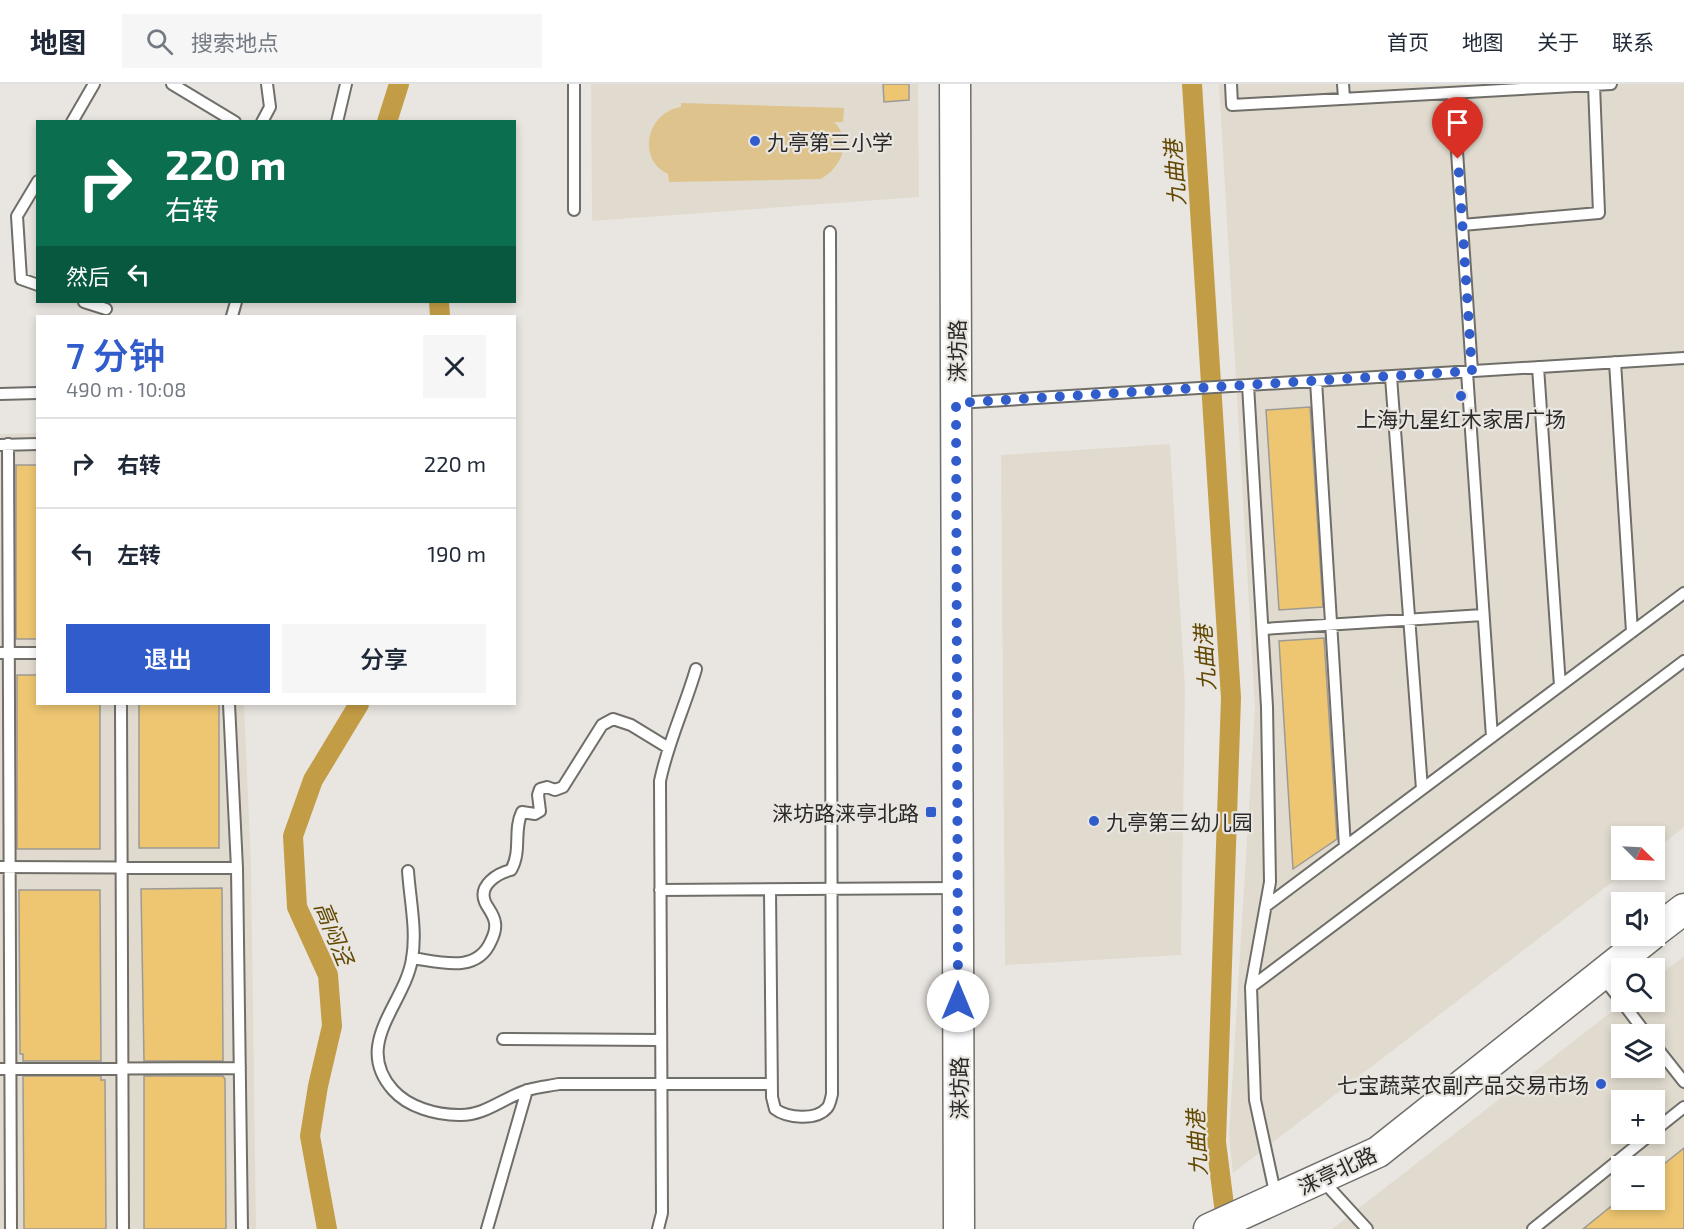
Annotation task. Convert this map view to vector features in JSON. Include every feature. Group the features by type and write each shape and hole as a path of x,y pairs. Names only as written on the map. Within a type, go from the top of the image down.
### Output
{"street":[{"name":"涞坊路","path":"955,84 959,1229"},
{"path":"1665,924 1684,909"},
{"name":"涞亭北路","path":"1209,1229 1378,1152 1637,946"}],"lane":[{"path":"73,120 94,84"},
{"path":"172,84 232,120"},
{"path":"263,120 270,107 267,84"},
{"path":"337,120 346,84"},
{"path":"574,84 574,210"},
{"path":"1231,84 1232,105 1344,98 1408,89 1454,93 1470,88 1611,84"},
{"path":"1343,84 1344,98"},
{"path":"1462,225 1599,213 1597,84"},
{"path":"1454,93 1492,737"},
{"path":"36,184 17,216 21,279 36,284"},
{"path":"770,890 772,1084 775,1109 785,1116 817,1115 828,1108 832,1094 830,232"},
{"path":"87,303 107,309"},
{"path":"956,403 1684,358"},
{"path":"1615,362 1632,632"},
{"path":"1538,367 1560,686"},
{"path":"1391,376 1422,789"},
{"path":"1316,381 1345,847"},
{"path":"1245,386 1267,707 1270,882 1251,987 1256,1100 1265,1203"},
{"path":"0,394 36,393"},
{"path":"11,1229 5,1069 4,444 36,444"},
{"path":"1266,906 1684,593"},
{"path":"1263,630 1484,615"},
{"path":"4,653 36,653"},
{"path":"1251,987 1684,661"},
{"path":"658,1229 662,1213 660,781 667,747 687,702 696,669"},
{"path":"121,705 123,1229"},
{"path":"229,705 237,868 242,1229"},
{"path":"412,958 459,964 477,960 488,948 495,932 495,921 484,900 485,890 490,880 497,874 511,870 516,861 519,819 522,812 535,814 540,811 538,795 540,789 547,787 555,790 563,787 602,725 613,719 631,725 667,747"},
{"path":"5,867 237,868"},
{"path":"408,872 413,935 412,958 384,1023 377,1049 381,1076 400,1098 423,1109 459,1115 479,1113 527,1090 559,1084 772,1084"},
{"path":"660,890 958,888"},
{"path":"1601,975 1611,988"},
{"path":"1630,1012 1639,1024"},
{"path":"503,1039 661,1040"},
{"path":"1665,1058 1684,1082"},
{"path":"5,1069 240,1068"},
{"path":"487,1229 527,1090"},
{"path":"1665,1122 1684,1107"},
{"path":"1533,1229 1639,1144"},
{"path":"1320,1178 1367,1229"}],"shaded area":[{"name":"九亭第三小学","path":"591,84 918,84 919,197 592,221"},
{"name":"上海九星红木家居广场","path":"1219,84 1684,84 1684,827 1665,842 1665,826 1611,826 1611,880 1615,880 1233,1173 1229,1135 1255,708"},
{"path":"681,103 844,108 843,122 834,122 843,137 842,153 835,168 821,179 669,182 668,174 658,167 652,158 649,148 650,137 660,117 681,107"},
{"path":"36,433 36,705 244,705 251,864 256,1229 0,1229 0,434"},
{"name":"九亭第三幼儿园","path":"1170,444 1185,688 1181,955 1005,965 1001,455"},
{"name":"七宝蔬菜农副产品交易市场","path":"1684,956 1684,1229 1332,1229 1611,1012 1665,1012 1665,971"}],"building":[{"path":"883,84 909,84 909,100 884,102"},
{"path":"1310,407 1323,607 1279,610 1266,410"},
{"path":"16,465 36,465 36,639 16,639"},
{"path":"1324,638 1337,839 1293,869 1279,641"},
{"path":"17,675 36,675 36,705 100,705 100,849 17,849"},
{"path":"139,705 219,705 219,848 139,848"},
{"path":"222,888 223,1061 144,1061 141,889"},
{"path":"19,890 100,890 101,1061 23,1061 23,1054 20,1054"},
{"path":"23,1076 101,1076 101,1080 105,1080 106,1229 24,1229"},
{"path":"144,1076 223,1076 225,1079 226,1229 144,1229"},
{"path":"1684,1148 1684,1229 1583,1229 1611,1206 1611,1210 1665,1210 1665,1163"}],"waterway":[{"name":"高闷泾","path":"388,120 399,84"},
{"name":"九曲港","path":"1192,84 1231,698 1216,1142 1227,1229"},
{"name":"高闷泾","path":"439,303 440,315"},
{"name":"高闷泾","path":"327,1229 310,1136 318,1086 332,1026 328,975 297,907 293,836 313,780 358,705"}],"place":[{"name":"九亭第三小学","path":"755,141"},
{"name":"上海九星红木家居广场","path":"1461,396"},
{"name":"涞坊路涞亭北路","path":"931,812"},
{"name":"九亭第三幼儿园","path":"1094,821"},
{"name":"七宝蔬菜农副产品交易市场","path":"1601,1084"}],"route":[{"path":"958,1001 956,403 1472,371 1458,159"}]}
